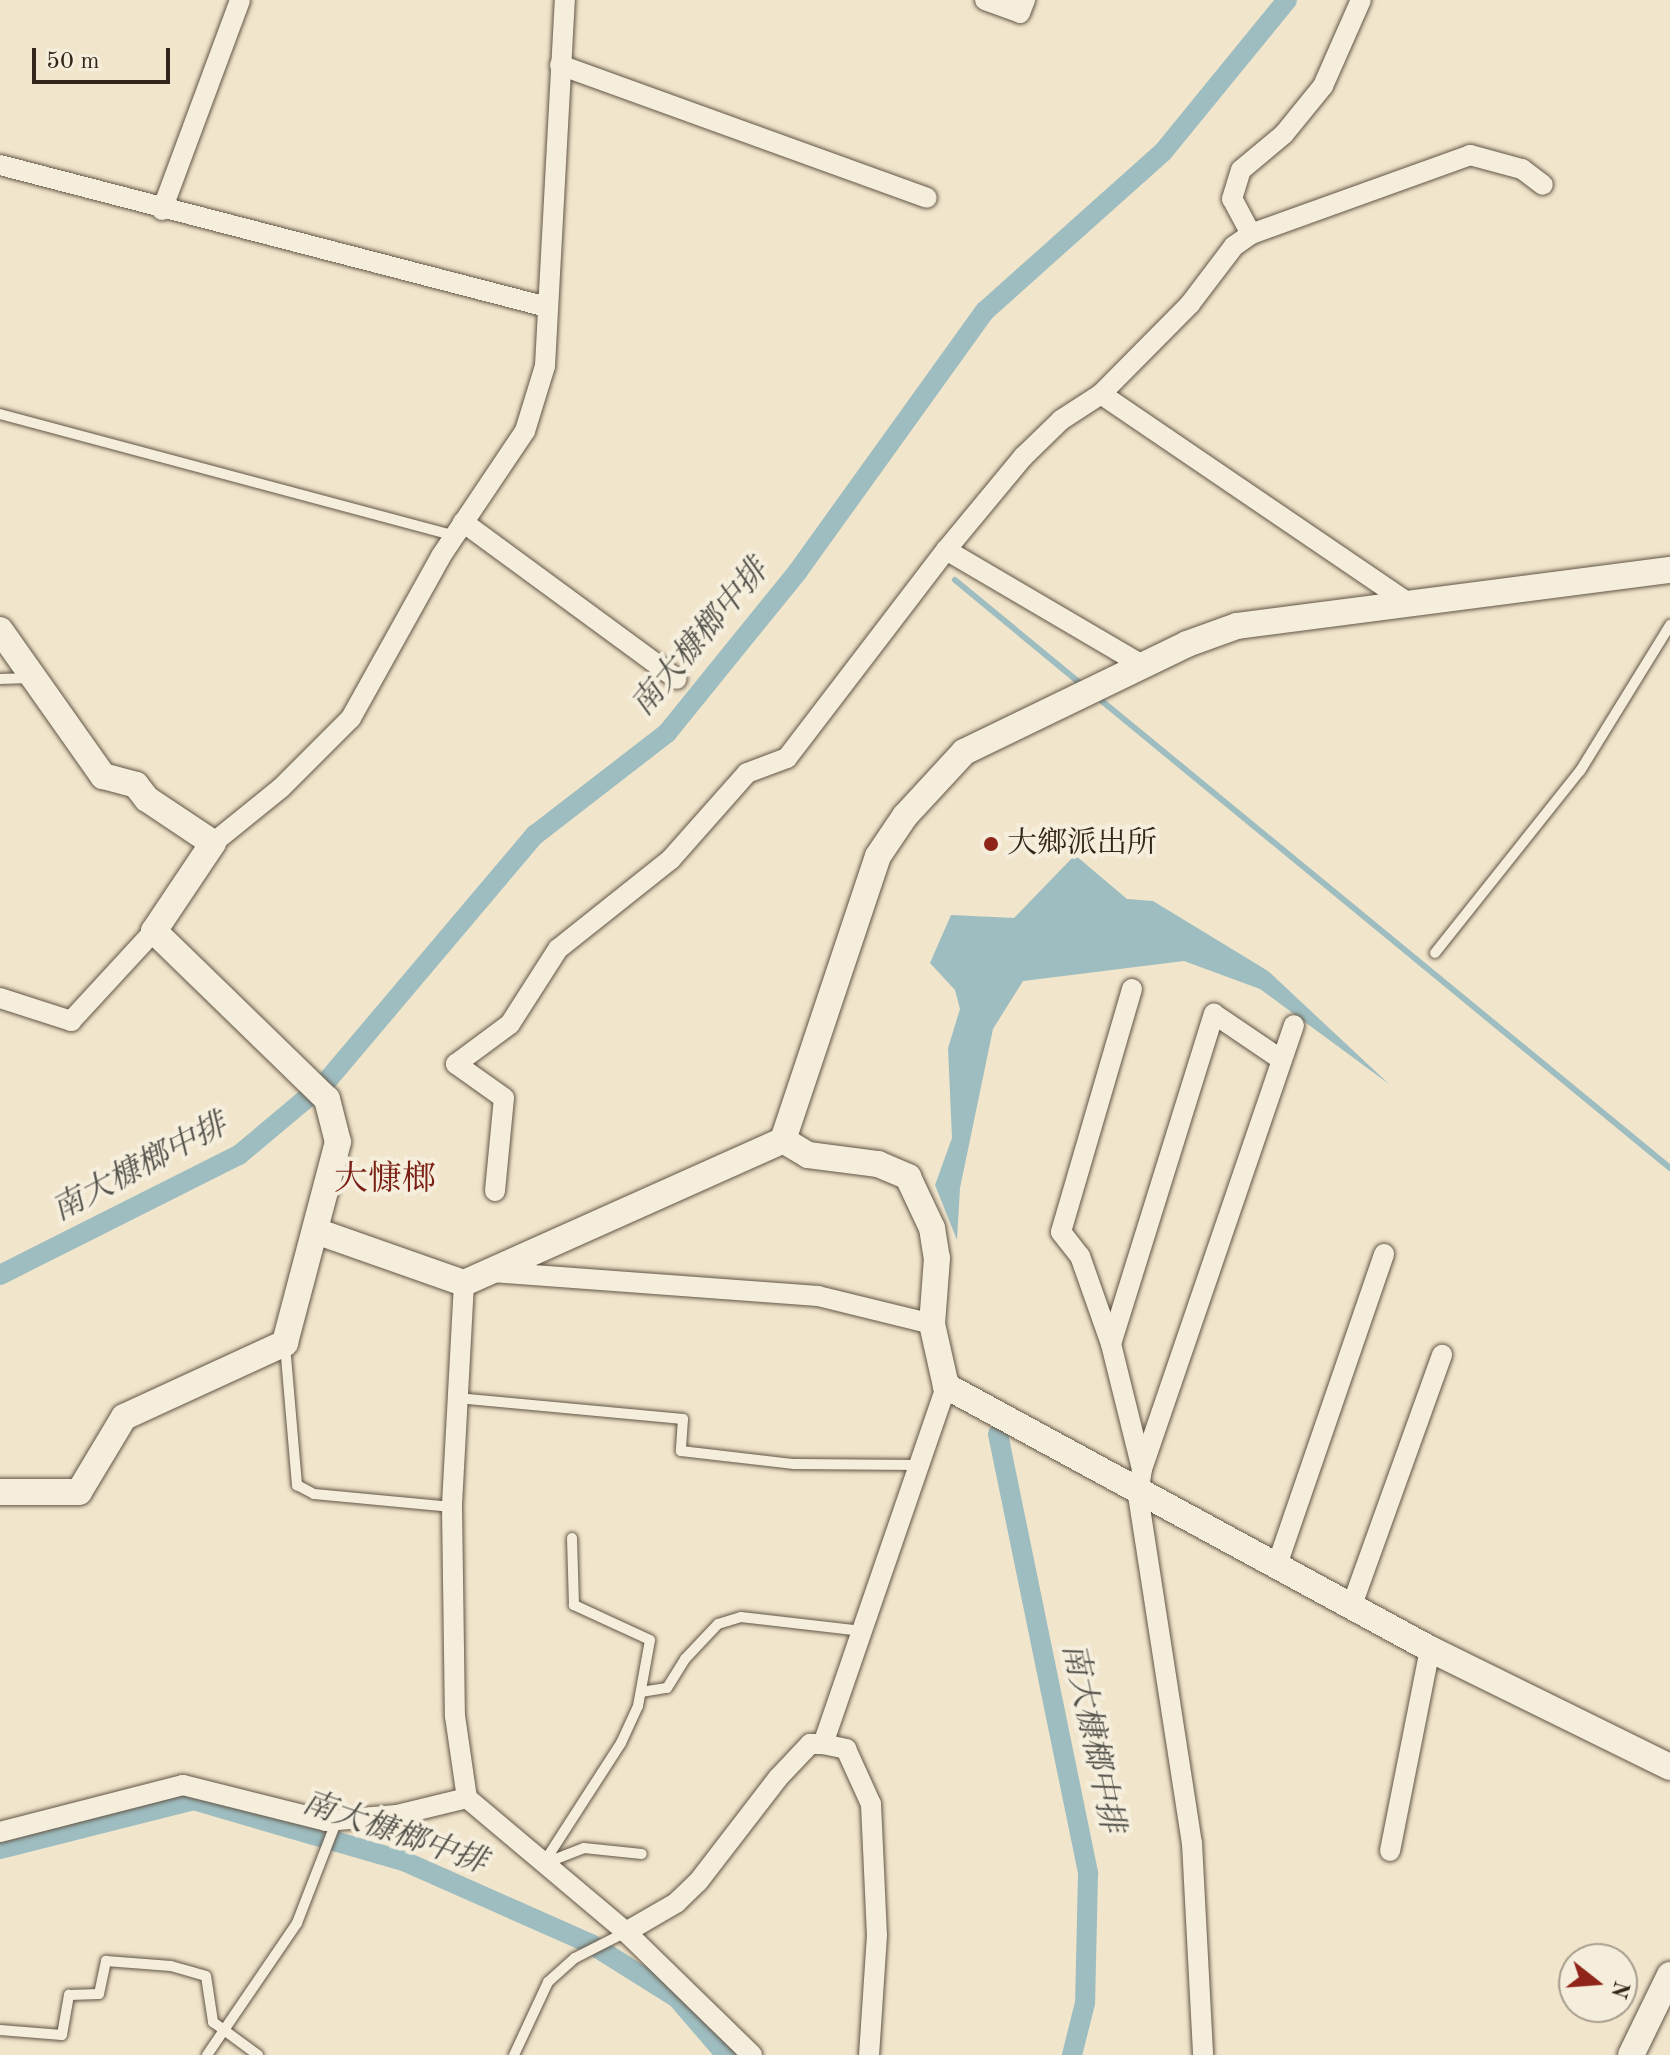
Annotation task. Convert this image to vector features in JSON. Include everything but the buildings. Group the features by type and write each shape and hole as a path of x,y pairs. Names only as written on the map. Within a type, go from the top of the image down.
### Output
{"street":[{"path":"162,210 240,0"},
{"path":"0,998 71,1021 154,931 213,843 281,788 351,718 458,529 525,431 545,366 565,0"},
{"path":"985,0 1020,13 1025,0"},
{"path":"1251,234 1232,199 1241,170 1284,134 1323,86 1361,0"},
{"path":"560,65 927,198"},
{"path":"495,1191 504,1098 456,1064 510,1024 558,949 671,859 747,773 787,758 946,550 1023,457 1101,394 1190,304 1234,246 1251,234 1470,155 1522,169 1543,185"},
{"path":"0,165 162,210 547,307"},
{"path":"1101,394 1408,603"},
{"path":"458,529 677,679"},
{"path":"946,550 1144,666"},
{"path":"316,1231 464,1283 783,1140 878,856 905,816 964,752 1144,666 1237,626 1670,570"},
{"path":"0,630 103,776 136,785 147,799 213,843"},
{"path":"0,1492 79,1492 124,1417 285,1343 316,1231 338,1142 327,1099 154,931"},
{"path":"1132,989 1061,1232 1080,1256 1111,1344 1140,1482 1192,1843 1203,2055"},
{"path":"1111,1344 1214,1014 1279,1058"},
{"path":"1140,1482 1279,1058 1294,1025"},
{"path":"783,1140 808,1155 878,1164 908,1177 924,1203 937,1258 932,1324 946,1386 823,1744"},
{"path":"1277,1565 1384,1254"},
{"path":"488,1272 818,1296 932,1324"},
{"path":"464,1283 452,1507 455,1716 467,1798 626,1932 752,2055"},
{"path":"1352,1605 1442,1355"},
{"path":"946,1386 1140,1482 1277,1565 1430,1649 1670,1767"},
{"path":"1390,1851 1430,1649"},
{"path":"626,1932 676,1903 698,1882 778,1778 810,1744 846,1749 871,1804 877,1935 869,2055"},
{"path":"0,1832 183,1785 337,1820 397,1815 467,1798"},
{"path":"1631,2055 1670,1975"}],"lane":[{"path":"0,414 458,529"},
{"path":"1435,953 1580,771 1670,625"},
{"path":"0,679 33,678"},
{"path":"285,1343 297,1485 314,1494 452,1507"},
{"path":"457,1398 683,1419 681,1451 794,1464 918,1465"},
{"path":"543,1864 621,1743 641,1692 650,1640 574,1605 572,1538"},
{"path":"641,1692 667,1688 685,1659 718,1624 741,1617 862,1631"},
{"path":"207,2055 297,1923 337,1820"},
{"path":"543,1864 584,1848 642,1854"},
{"path":"514,2055 548,1982 575,1958 626,1932"},
{"path":"0,2030 62,2035 69,1995 99,1994 106,1961 171,1966 206,1976 213,2022 258,2055"}],"water":[{"path":"1075,855 1127,899 1153,901 1268,971 1389,1084 1260,989 1184,961 1023,981 993,1029 960,1188 957,1240 935,1185 952,1138 948,1048 960,1009 955,990 930,963 951,915 1014,918"}],"waterway":[{"name":"南大槺榔中排","path":"0,1275 239,1155 326,1082 535,835 667,733 798,571 985,311 1163,152 1287,0"},
{"path":"955,580 1085,687"},
{"path":"1097,697 1670,1168"},
{"name":"南大槺榔中排","path":"998,1434 1088,1874 1085,2003 1072,2055"},
{"name":"南大槺榔中排","path":"0,1849 193,1800 406,1862 591,1944 677,1998 726,2055"}],"place":[{"name":"大鄉派出所","path":"991,844"}],"district":[{"name":"大慷榔","path":"385,1181"}]}
